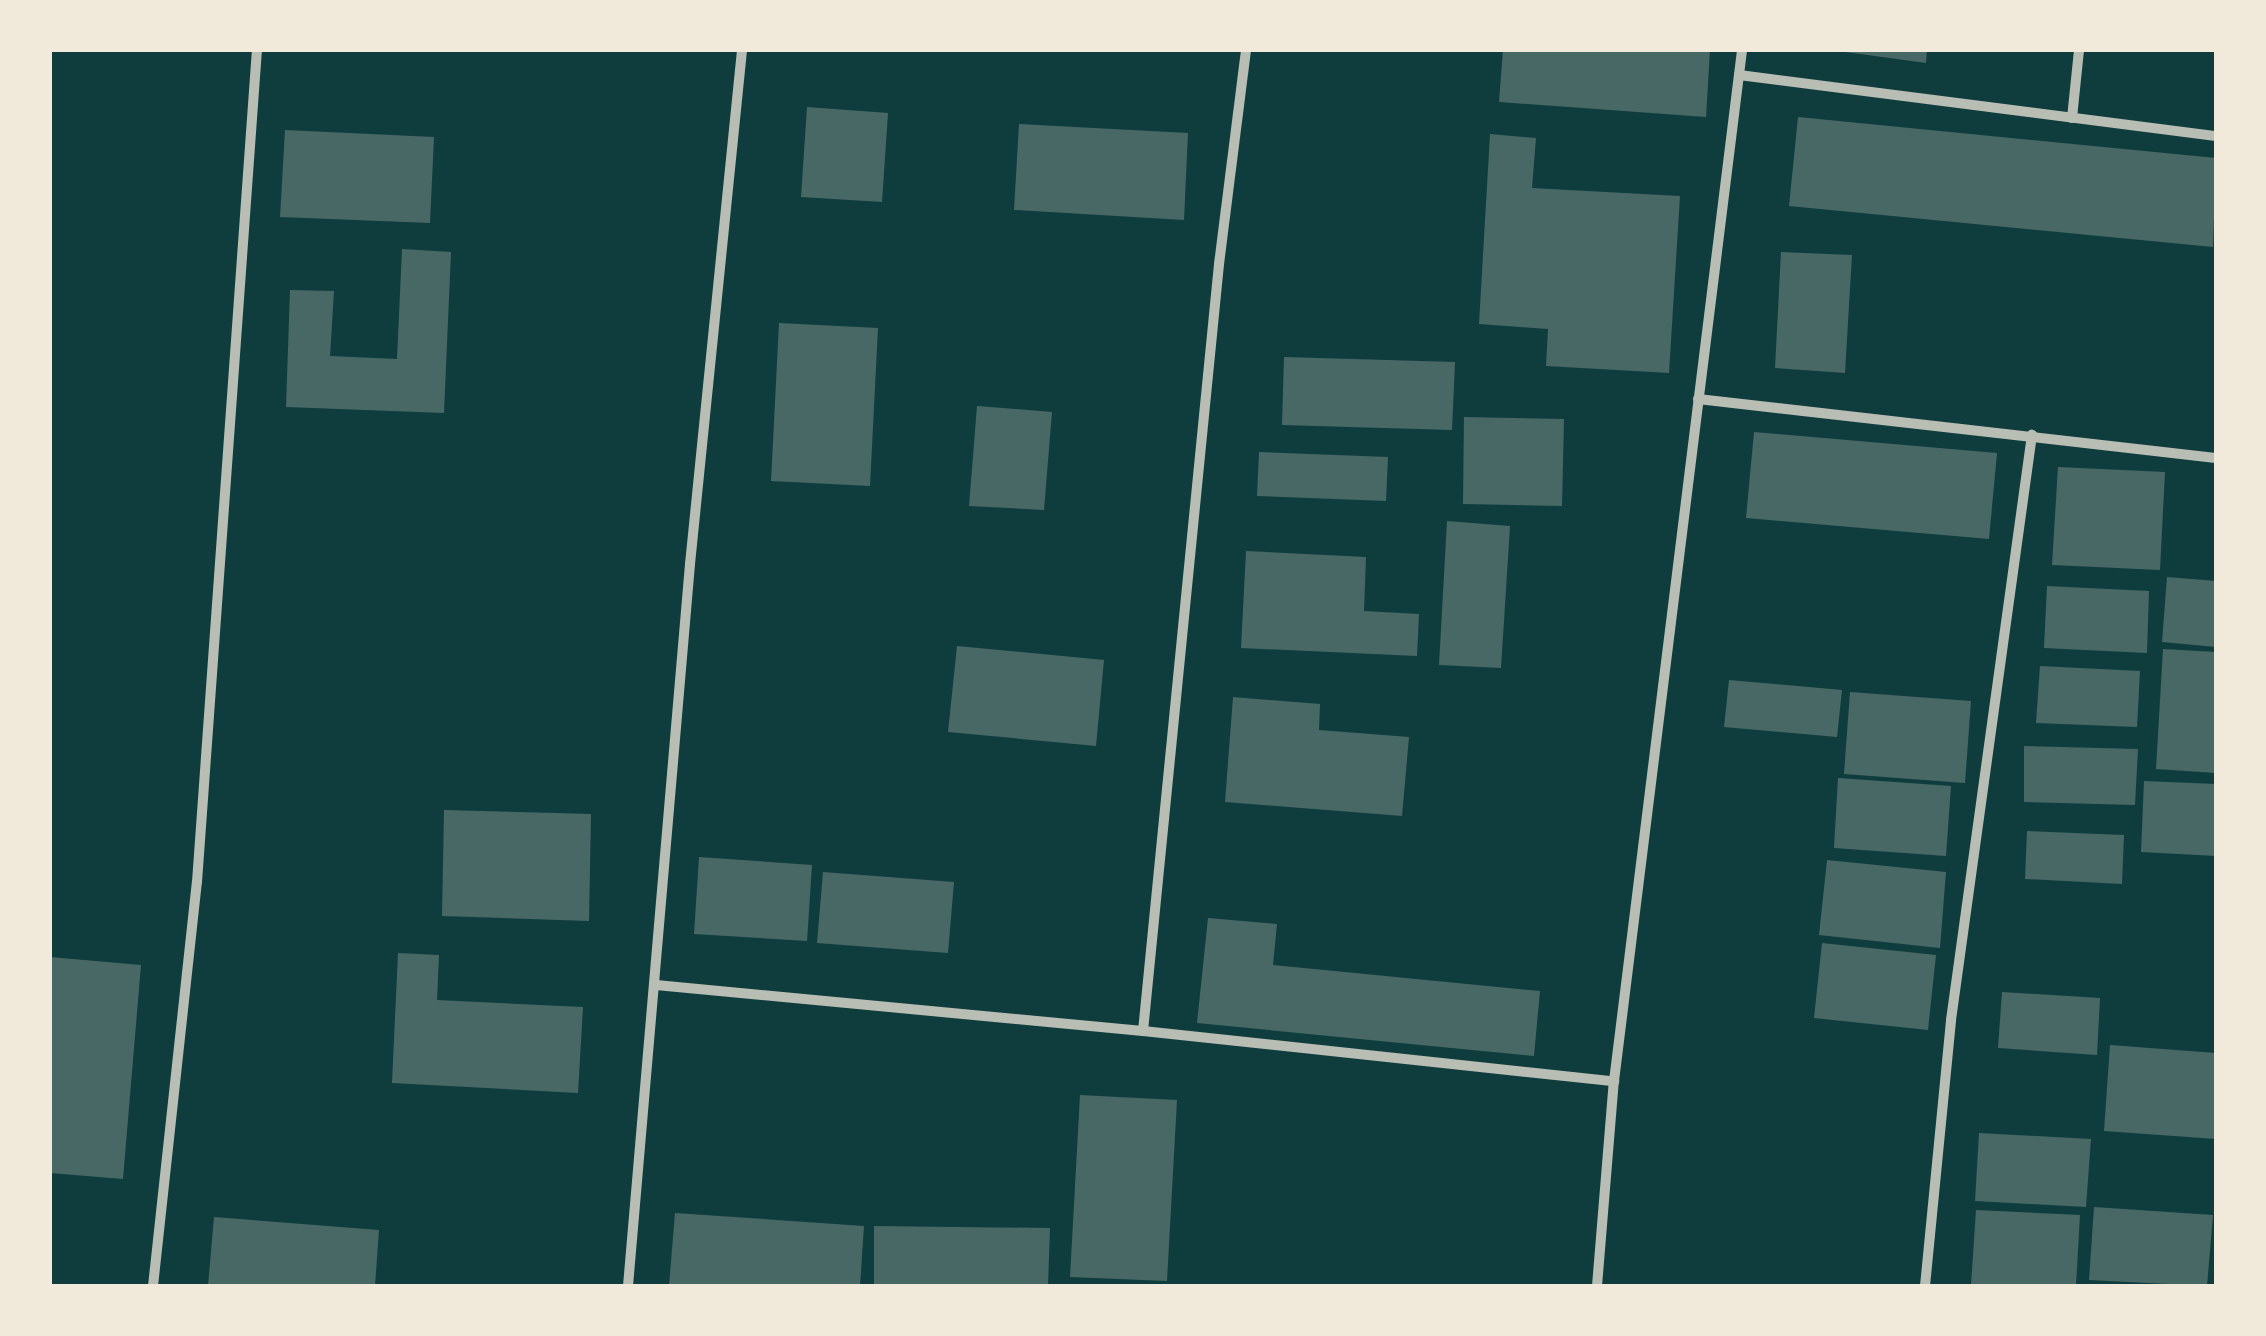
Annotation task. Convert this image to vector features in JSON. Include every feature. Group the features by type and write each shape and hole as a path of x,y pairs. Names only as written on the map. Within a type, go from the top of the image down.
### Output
{"street":[{"path":"153,1286 197,882 256,50"},
{"path":"628,1286 690,564 742,50"},
{"path":"1143,1031 1219,264 1246,50"},
{"path":"1597,1286 1614,1081 1742,50"},
{"path":"2072,118 2079,50"},
{"path":"1739,75 2216,136"},
{"path":"1698,399 2032,434 2216,458"},
{"path":"1924,1286 1951,1020 2032,434"},
{"path":"656,985 1614,1081"}],"building":[{"path":"1503,50 1710,50 1706,117 1499,102"},
{"path":"1831,50 1927,50 1926,63"},
{"path":"807,107 888,113 882,202 801,197"},
{"path":"1798,117 2216,158 2213,247 1789,206"},
{"path":"1019,124 1188,133 1184,220 1014,210"},
{"path":"285,130 434,137 430,223 280,217"},
{"path":"1490,134 1536,138 1532,188 1680,196 1669,373 1546,366 1548,329 1479,324"},
{"path":"402,249 451,252 444,413 286,407 290,290 334,291 330,356 397,359"},
{"path":"1781,252 1852,255 1845,373 1775,368"},
{"path":"779,323 878,328 870,486 771,481"},
{"path":"1284,357 1455,362 1452,430 1282,425"},
{"path":"977,406 1052,412 1044,510 969,506"},
{"path":"1464,417 1564,419 1562,506 1463,504"},
{"path":"1754,432 1997,453 1989,539 1746,518"},
{"path":"1259,452 1388,457 1386,501 1257,496"},
{"path":"2058,467 2165,472 2160,570 2052,565"},
{"path":"1447,521 1510,526 1501,668 1439,665"},
{"path":"1246,551 1366,557 1364,611 1419,614 1417,656 1241,648"},
{"path":"2167,577 2216,581 2216,647 2162,642"},
{"path":"2047,586 2149,591 2147,653 2044,648"},
{"path":"957,646 1104,660 1096,746 948,732"},
{"path":"2163,649 2216,652 2216,773 2156,769"},
{"path":"2040,666 2140,671 2137,727 2036,723"},
{"path":"1729,680 1842,690 1837,737 1724,727"},
{"path":"1850,692 1971,701 1965,783 1844,774"},
{"path":"1233,697 1320,704 1319,730 1409,737 1402,816 1225,802"},
{"path":"2024,746 2138,749 2135,805 2024,802"},
{"path":"1838,778 1951,786 1946,856 1834,848"},
{"path":"2144,781 2216,784 2216,856 2141,852"},
{"path":"444,810 591,814 589,921 442,916"},
{"path":"2027,831 2124,835 2122,884 2025,879"},
{"path":"699,857 812,865 807,941 694,934"},
{"path":"1827,860 1946,872 1940,948 1819,935"},
{"path":"823,872 954,882 948,953 817,943"},
{"path":"1208,918 1277,924 1273,965 1540,991 1534,1056 1197,1023"},
{"path":"1822,943 1936,955 1928,1030 1814,1018"},
{"path":"398,953 439,955 437,1000 583,1007 578,1093 392,1083"},
{"path":"50,957 141,965 123,1179 50,1173"},
{"path":"2002,992 2100,998 2097,1055 1998,1048"},
{"path":"2110,1045 2216,1053 2216,1139 2104,1131"},
{"path":"1080,1095 1177,1100 1167,1281 1070,1277"},
{"path":"1979,1133 2091,1139 2086,1207 1975,1201"},
{"path":"2094,1207 2213,1215 2207,1286 2089,1280"},
{"path":"1976,1210 2080,1215 2076,1286 1971,1285"},
{"path":"675,1213 864,1226 860,1286 669,1286"},
{"path":"214,1217 379,1230 375,1286 208,1286"},
{"path":"874,1226 1050,1228 1048,1286 874,1286"}]}
